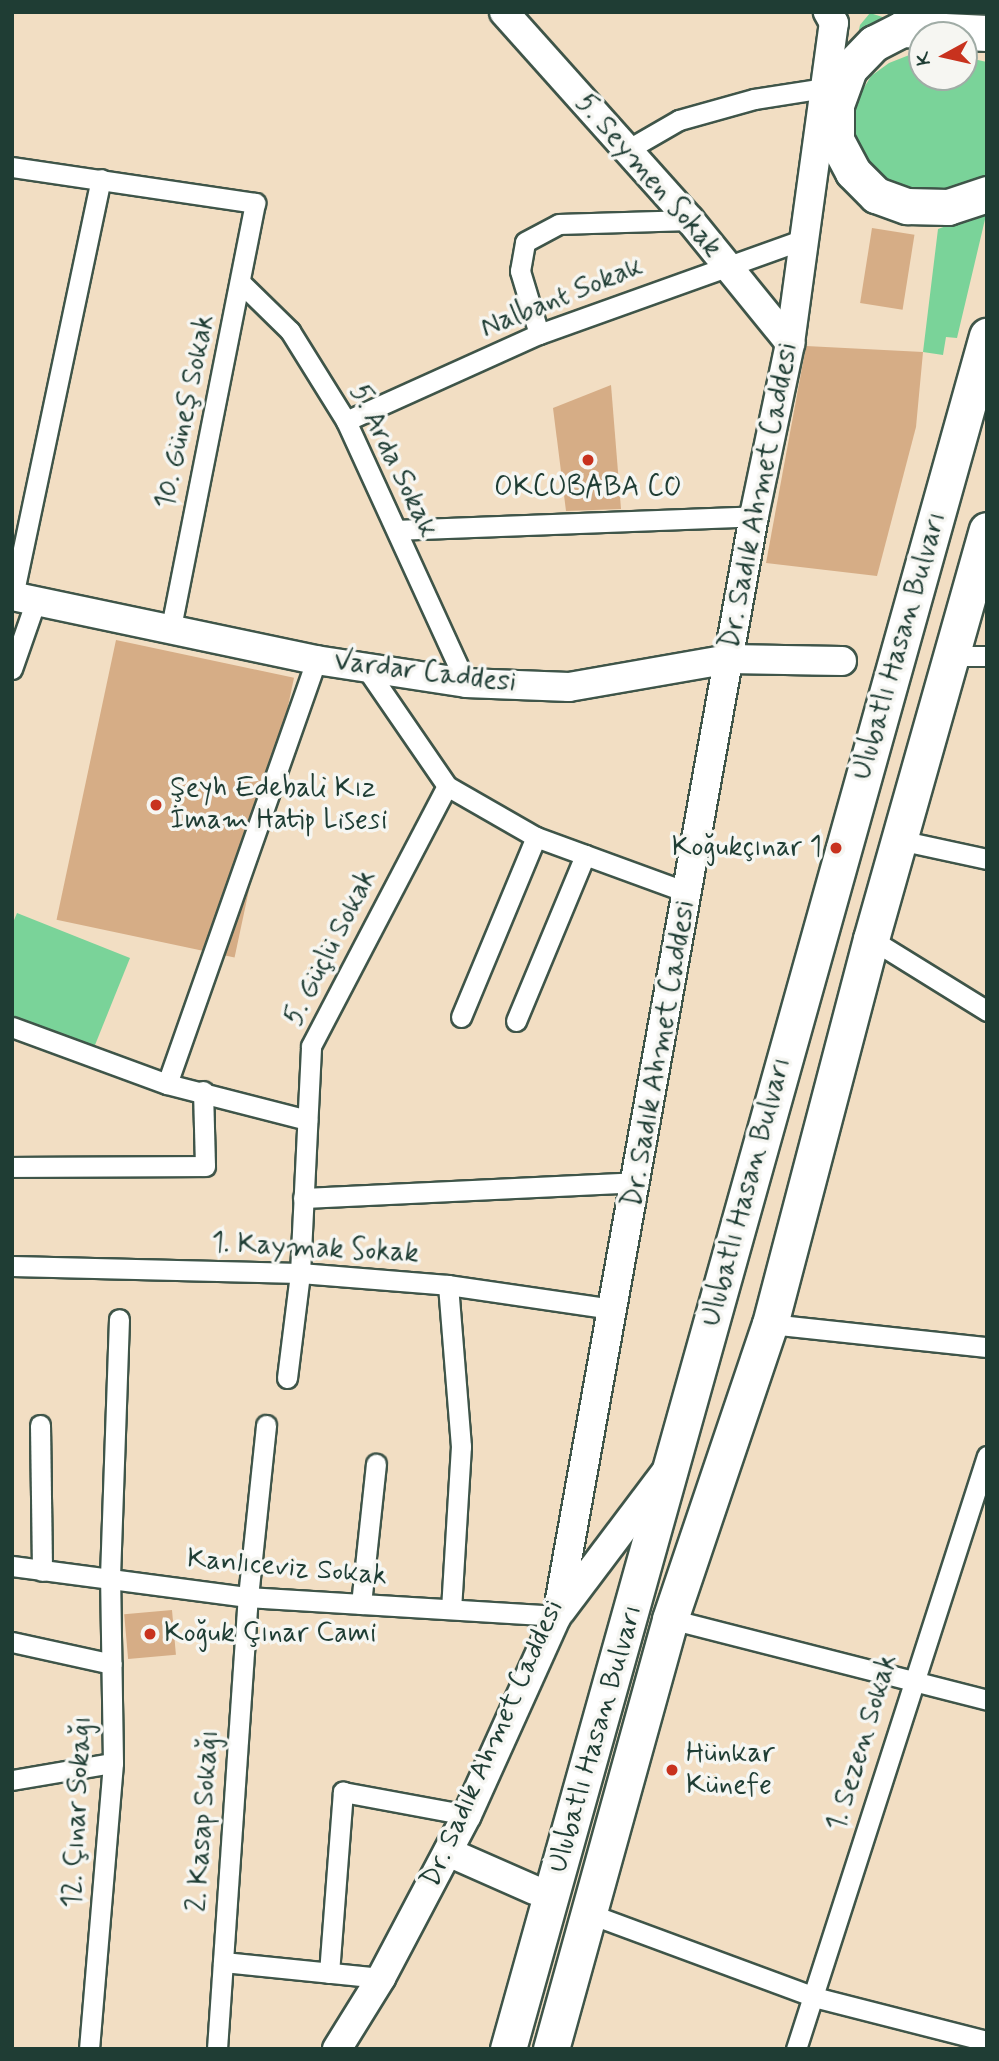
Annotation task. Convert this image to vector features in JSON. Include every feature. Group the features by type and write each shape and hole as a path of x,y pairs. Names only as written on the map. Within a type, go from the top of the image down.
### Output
{"highway":[{"path":"987,33 902,29 874,43 849,69 836,105 836,140 853,172 876,195 907,206 948,207 987,194"},
{"name":"Ulubatlı Hasan Bulvarı","path":"508,2049 987,336"},
{"name":"Ulubatlı Hasan Bulvarı","path":"551,2049 670,1619 770,1324 898,840 987,530"},
{"path":"485,2049 534,1890 592,1755"},
{"path":"564,2049 568,1990"}],"street":[{"name":"5. Seymen Sokak","path":"504,12 690,220 790,343"},
{"name":"Dr. Sadık Ahmet Caddesi","path":"337,2049 381,1978 467,1815 557,1616 689,892 754,516 790,343 834,23 828,12"},
{"path":"627,150 679,121 754,99 825,89"},
{"path":"12,167 101,178 21,597 12,669"},
{"name":"10. Güneş Sokak","path":"101,178 256,203 170,631"},
{"path":"538,334 520,271 526,242 559,225 690,220"},
{"name":"Nalbant Sokak","path":"346,421 538,334 725,264 804,239"},
{"name":"5. Arda Sokak","path":"241,283 290,331 346,421 466,683"},
{"path":"397,530 754,516"},
{"name":"Vardar Caddesi","path":"21,597 170,631 316,660 466,683 569,687 729,659 842,661"},
{"path":"951,656 987,656"},
{"path":"167,1084 316,660"},
{"path":"366,668 447,786 536,837 689,892"},
{"name":"5. Güçlü Sokak","path":"287,1377 300,1273 311,1046 447,786"},
{"path":"461,1017 536,837"},
{"path":"898,840 987,859"},
{"path":"516,1021 585,855"},
{"path":"871,939 987,1011"},
{"path":"12,1027 167,1084 203,1091 307,1120"},
{"path":"12,1167 205,1166 203,1091"},
{"path":"303,1198 637,1182"},
{"name":"1. Kaymak Sokak","path":"12,1266 300,1273 448,1286 613,1309"},
{"path":"448,1286 461,1447 451,1609"},
{"name":"12. Çınar Sokağı","path":"89,2049 114,1762 110,1577 118,1320"},
{"path":"770,1324 987,1347"},
{"path":"40,1425 42,1571"},
{"name":"2. Kasap Sokağı","path":"216,2049 248,1597 266,1425"},
{"name":"1. Sezen Sokak","path":"796,2049 911,1683 987,1456"},
{"path":"557,1616 673,1462"},
{"path":"361,1604 376,1464"},
{"name":"Kanlıceviz Sokak","path":"12,1566 248,1597 557,1616"},
{"path":"670,1619 911,1683 987,1700"},
{"path":"12,1642 112,1664"},
{"path":"12,1780 114,1762"},
{"path":"329,1973 343,1793 467,1815"},
{"path":"447,1852 534,1890"},
{"path":"590,1914 814,1997 987,2041"},
{"path":"223,1962 381,1978"}],"green space":[{"path":"870,13 895,21 857,39 860,25"},
{"path":"908,56 908,91 978,91 978,60 987,62 987,180 936,200 871,176 852,137 851,109 871,76 889,63"},
{"path":"987,211 957,338 946,337 943,355 923,352 938,229"},
{"path":"17,913 130,958 93,1050 12,1018 12,925"}],"building":[{"path":"872,228 914,235 903,310 860,303"},
{"path":"806,346 923,352 916,427 877,576 766,563"},
{"name":"OKCUBABA CO","path":"611,385 621,509 566,511 553,408"},
{"name":"Şeyh Edebali Kız İmam Hatip Lisesi","path":"116,640 294,678 235,958 57,920"},
{"name":"Koğuk Çınar Cami","path":"172,1610 176,1655 128,1659 124,1614"}],"place":[{"name":"OKCUBABA CO","path":"588,460"},
{"name":"Şeyh Edebali Kız İmam Hatip Lisesi","path":"156,805"},
{"name":"Koğukçınar 1","path":"836,848"},
{"name":"Koğuk Çınar Cami","path":"150,1634"},
{"name":"Hünkar Künefe","path":"672,1770"}]}
